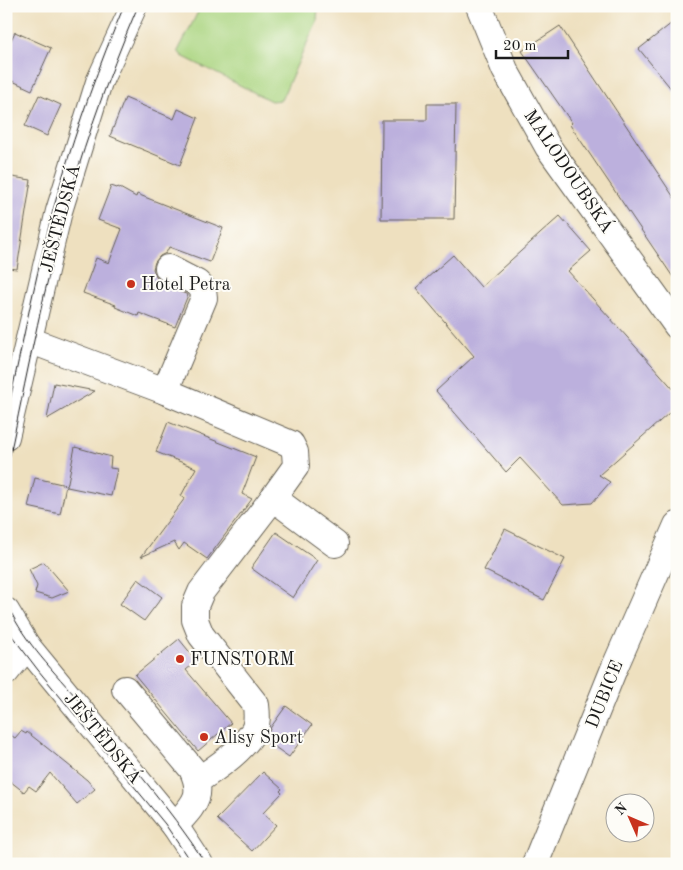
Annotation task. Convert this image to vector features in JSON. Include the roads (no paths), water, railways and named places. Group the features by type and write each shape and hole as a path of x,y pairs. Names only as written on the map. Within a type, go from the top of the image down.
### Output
{"street":[{"name":"JEŠTĚDSKÁ","path":"6,437 59,211 100,82 134,6"},
{"name":"MALODOUBSKÁ","path":"479,6 505,70 548,147 677,326"},
{"path":"165,392 204,298 203,290 197,283 168,268"},
{"path":"29,340 165,392 291,444 295,452 296,466 201,592 195,606 195,620 201,635 256,706 257,718 254,732 232,756 198,781"},
{"path":"273,498 336,544"},
{"name":"DUBICE","path":"535,864 613,671 677,525"},
{"name":"JEŠTĚDSKÁ","path":"6,612 27,646 175,826 200,864"},
{"path":"6,672 27,646"},
{"path":"125,689 192,769 198,781 198,796 175,826"}],"tram line":[{"path":"6,419 38,272 60,185 89,95 124,6"},
{"path":"6,474 37,324 75,178 94,120 138,6"},
{"path":"6,601 19,627 36,651 143,778 206,864"},
{"path":"6,628 38,670 165,824 192,864"}],"place":[{"name":"Hotel Petra","path":"131,284"},
{"name":"FUNSTORM","path":"180,659"},
{"name":"Alisy Sport","path":"204,737"}]}
